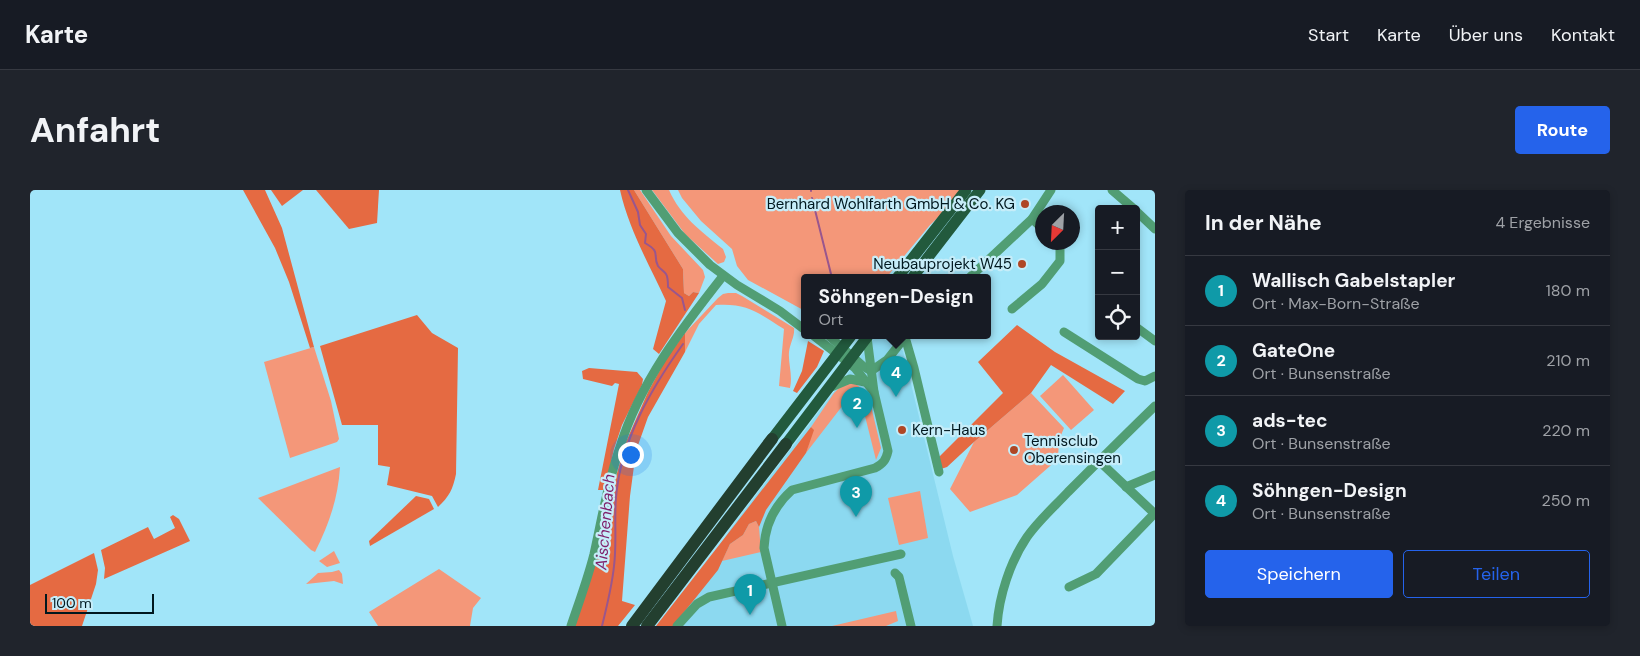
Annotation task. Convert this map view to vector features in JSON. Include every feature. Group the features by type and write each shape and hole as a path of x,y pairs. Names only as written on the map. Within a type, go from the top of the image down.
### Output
{"highway":[{"path":"632,626 772,439"},
{"path":"647,626 786,444"}],"main road":[{"path":"900,274 966,190"},
{"path":"915,274 980,190"},
{"path":"772,439 849,339"},
{"path":"786,444 866,339"}],"street":[{"path":"646,190 692,249 724,276 780,311 801,327"},
{"path":"973,274 1032,219 1051,190"},
{"path":"1112,190 1129,205"},
{"path":"1140,214 1154,225"},
{"path":"1032,219 1035,222"},
{"path":"1012,309 1042,284 1060,262 1060,250"},
{"path":"571,626 594,554 620,446 630,419 667,350 724,276"},
{"path":"780,311 801,320"},
{"path":"1140,330 1155,341"},
{"path":"1064,332 1138,379 1145,381 1155,376"},
{"path":"820,339 840,350"},
{"path":"831,339 850,359 871,371"},
{"path":"782,626 764,548 768,524 773,512 792,490 801,486 875,468 882,464 886,458 888,451 874,392 868,339"},
{"path":"871,371 887,360 904,339"},
{"path":"907,339 939,472"},
{"path":"850,359 874,392"},
{"path":"828,388 850,379 865,382"},
{"path":"997,626 1002,594 1012,565 1027,537 1048,513 1155,406"},
{"path":"1069,587 1096,574 1154,514 1099,461"},
{"path":"1126,487 1155,475"},
{"path":"677,626 702,600 901,554"},
{"path":"895,573 899,577 910,626"}],"shaded area":[{"path":"243,190 265,190 282,228 314,347 310,348 289,282 275,248"},
{"path":"271,190 303,190 282,206"},
{"path":"316,190 379,190 377,223 349,229"},
{"path":"620,190 634,190 683,269 684,293 689,296 693,292 699,293 659,354 653,349 666,301 634,233"},
{"path":"634,190 640,190 671,236 703,270 705,277 699,293 693,292 689,296 684,293 683,269"},
{"path":"652,190 669,190 686,216 699,230 723,249 726,257 724,262 718,264 685,234"},
{"path":"678,190 961,190 948,208 930,225 889,274 801,274 801,309 748,280 737,266 732,249 701,221 682,198"},
{"path":"728,293 736,293 742,296 794,328 789,352 790,388 779,386 784,329 745,307 716,305 699,324 685,352 685,333 718,298"},
{"path":"417,315 432,333 458,348 456,474 450,492 438,507 432,496 387,485 390,467 378,465 378,425 342,425 320,346"},
{"path":"1017,325 1055,352 1125,391 1113,404 1051,365 1031,393 947,467 941,469 938,458 1003,393 978,362"},
{"path":"685,333 685,352 648,417 636,451 630,496 622,601 635,605 618,626 575,626 625,444 648,392 666,359"},
{"path":"874,339 889,339 903,351 953,556 973,626 670,626 729,531"},
{"path":"808,341 824,351 817,367 797,393 793,391 802,371"},
{"path":"314,347 331,401 339,439 337,442 290,458 264,362"},
{"path":"589,368 637,372 643,379 642,385 622,425 614,449 605,490 598,490 619,384 615,383 612,386 583,379 582,371"},
{"path":"1063,375 1094,410 1071,430 1040,396"},
{"path":"849,382 860,387 864,393 870,404 867,404 865,395 846,400 846,404 843,405 806,453 813,430 811,427 834,393"},
{"name":"Tennisclub Oberensingen","path":"1031,393 1064,428 1059,440 1058,459 1017,495 970,512 950,489 974,442"},
{"path":"871,406 881,448 876,460 864,412 868,411 868,407"},
{"path":"811,427 814,430 806,453 766,510 759,527 756,521 749,524 743,535 730,544 718,570 673,626 656,626"},
{"path":"340,467 332,511 315,552 258,498"},
{"path":"920,491 928,538 899,545 888,498"},
{"path":"416,496 429,499 434,509 370,546 369,541"},
{"path":"173,515 179,519 190,541 104,579 105,568 101,550 148,527 154,539 175,528 170,517"},
{"path":"756,521 759,527 761,552 722,561 730,544 743,535 749,524"},
{"path":"334,551 340,563 327,567 319,561"},
{"path":"94,553 98,570 96,584 82,626 30,626 30,585"},
{"path":"439,569 481,598 473,608 470,626 378,626 369,612"},
{"path":"339,570 342,574 343,584 334,581 306,584 318,573"},
{"path":"896,611 898,621 886,626 832,626"}],"waterway":[{"name":"Aischenbach","path":"628,190 638,212 640,225 646,234 645,243 655,252 658,266 667,275 668,287 682,298 685,310"},
{"path":"812,198 831,274"},
{"name":"Aischenbach","path":"602,626 613,574 616,497 624,455 639,416 649,397 683,344"}],"place":[{"name":"Bernhard Wohlfarth GmbH & Co. KG","path":"1025,204"},
{"name":"Neubauprojekt W45","path":"1022,264"},
{"name":"Söhngen-Design","path":"896,397"},
{"name":"GateOne","path":"857,428"},
{"name":"Kern-Haus","path":"902,430"},
{"name":"Tennisclub Oberensingen","path":"1014,450"},
{"name":"ads-tec","path":"856,517"},
{"name":"Wallisch Gabelstapler","path":"750,615"}]}
